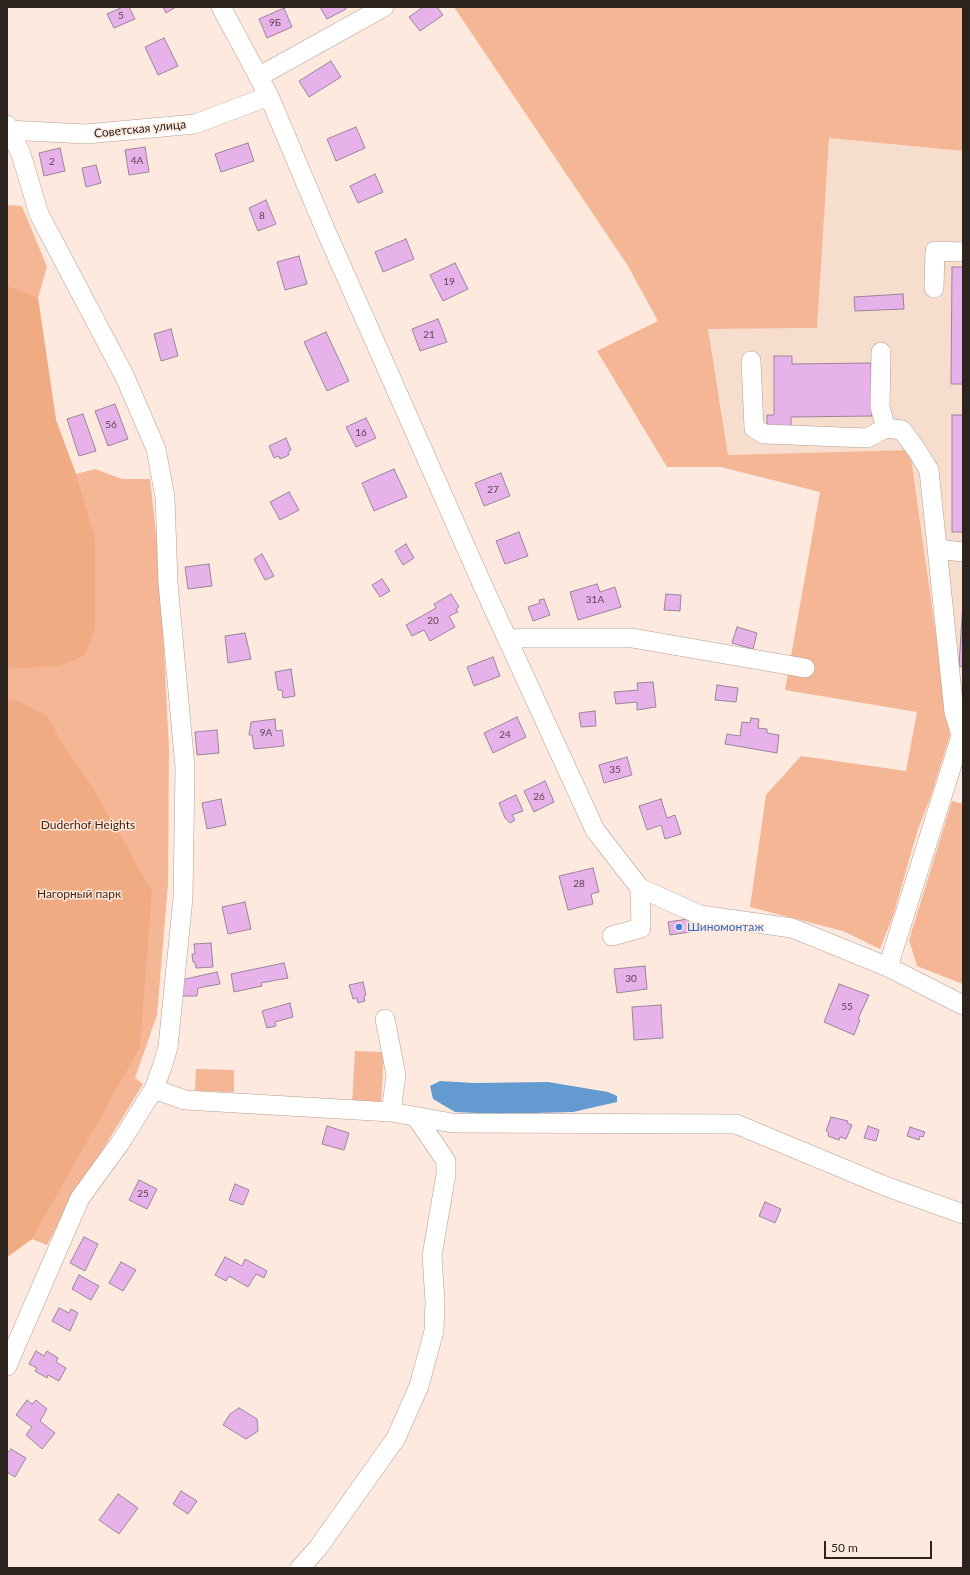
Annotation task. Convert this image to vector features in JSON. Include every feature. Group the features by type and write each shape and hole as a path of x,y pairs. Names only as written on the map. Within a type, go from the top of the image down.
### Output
{"street":[{"path":"221,7 269,96 328,237 508,641 595,830 640,888 700,915 792,928 888,967 963,1005"},
{"path":"258,77 384,7"},
{"name":"Советская улица","path":"8,129 86,134 195,124 269,96"},
{"path":"7,1366 80,1198 120,1143 154,1089 168,1047 176,980 183,898 185,775 168,583 165,497 156,450 139,409 108,344 39,214 21,154 8,129"},
{"path":"934,288 935,251 963,252"},
{"path":"881,352 880,407 886,428"},
{"path":"751,361 754,428 764,434 867,438 886,428 902,430 929,470 954,712 962,733 888,967"},
{"path":"937,549 963,552"},
{"path":"508,641 518,638 632,638 805,668"},
{"path":"612,936 641,928 640,888"},
{"path":"385,1019 396,1075 391,1112"},
{"path":"154,1089 185,1100 391,1112 452,1123 620,1122 736,1124 885,1186 963,1214"},
{"path":"300,1568 318,1548 396,1438 419,1386 434,1331 435,1302 432,1256 446,1174 446,1161 416,1117"}],"shaded area":[{"path":"829,138 963,151 963,670 942,670 910,450 728,455 708,329 817,328"}],"green space":[{"path":"454,7 963,7 963,151 829,138 817,328 708,329 728,455 910,450 950,735 931,796 918,829 893,916 880,949 843,931 750,907 766,795 801,756 906,771 917,712 785,690 820,492 721,467 667,467 597,351 658,321 628,266"},
{"name":"Duderhof Heights","path":"7,205 22,206 47,267 38,298 56,420 76,474 95,469 122,479 150,479 160,570 169,749 168,884 157,1015 135,1078 143,1084 71,1201 47,1245 32,1239 7,1257"},
{"path":"7,286 38,298 56,420 76,475 95,538 95,630 85,655 60,666 7,669"},
{"name":"Нагорный парк","path":"7,700 18,701 47,716 64,747 93,788 152,891 140,1047 32,1239 7,1257"},
{"path":"952,801 963,804 963,984 917,966 909,940"},
{"path":"355,1051 384,1052 381,1105 352,1104"},
{"path":"196,1069 234,1070 234,1092 195,1091"}],"water":[{"path":"440,1081 475,1083 548,1082 608,1092 617,1096 617,1102 573,1112 498,1114 455,1112 433,1099 430,1086"}],"building":[{"path":"123,7 129,7 135,19 114,28 107,14"},
{"path":"163,7 176,7 166,13"},
{"path":"320,7 345,7 346,9 327,19"},
{"path":"423,7 437,7 443,15 420,31 409,17"},
{"path":"284,8 292,27 267,38 259,19"},
{"path":"164,38 178,66 158,75 145,47"},
{"path":"331,61 341,77 309,97 299,81"},
{"path":"356,127 365,148 336,161 327,139"},
{"path":"248,143 254,161 221,172 215,154"},
{"path":"145,147 149,172 129,175 125,150"},
{"path":"60,148 65,171 44,176 39,153"},
{"path":"96,165 101,183 86,187 82,168"},
{"path":"375,174 383,192 358,203 350,186"},
{"path":"266,200 276,224 258,231 249,208"},
{"path":"406,239 414,259 383,272 375,252"},
{"path":"299,256 307,284 285,290 277,262"},
{"path":"455,263 468,289 443,301 430,275"},
{"path":"952,267 963,267 963,384 951,384"},
{"path":"903,294 904,309 855,311 854,297"},
{"path":"438,319 447,342 420,351 412,329"},
{"path":"171,329 178,356 161,361 154,334"},
{"path":"326,332 349,381 327,391 304,342"},
{"path":"774,356 792,356 792,364 871,363 872,416 791,417 791,429 767,429 767,415 774,415"},
{"path":"115,404 128,439 108,446 95,411"},
{"path":"83,414 96,451 79,456 67,419"},
{"path":"952,415 963,415 963,532 952,532"},
{"path":"366,418 376,438 356,447 346,427"},
{"path":"286,438 291,450 288,452 289,455 280,459 279,456 274,458 269,446"},
{"path":"394,469 407,497 374,511 362,483"},
{"path":"501,473 510,496 484,506 475,483"},
{"path":"289,492 299,510 280,520 270,502"},
{"path":"519,532 528,556 505,564 496,541"},
{"path":"406,544 414,558 403,565 395,551"},
{"path":"262,554 274,576 265,580 254,559"},
{"path":"209,564 212,586 188,589 185,567"},
{"path":"382,579 390,591 380,597 372,585"},
{"path":"597,584 600,592 615,587 621,607 578,620 570,592"},
{"path":"451,594 459,607 456,609 458,612 449,616 455,627 430,641 424,630 412,636 406,625 436,608 434,604"},
{"path":"666,594 681,595 680,611 664,610"},
{"path":"544,599 550,615 533,621 528,607 540,603 539,600"},
{"path":"963,602 963,667 959,666"},
{"path":"737,627 757,633 753,649 732,643"},
{"path":"245,633 251,659 228,663 225,636"},
{"path":"493,657 500,676 474,686 467,667"},
{"path":"291,669 295,696 283,698 282,690 278,690 275,672"},
{"path":"653,682 656,707 637,710 637,702 616,704 614,692 638,690 637,683"},
{"path":"717,685 738,688 736,702 715,700"},
{"path":"595,711 596,726 581,727 579,713"},
{"path":"517,717 526,737 493,753 484,733"},
{"path":"751,718 759,719 758,728 767,729 767,733 779,735 777,753 725,744 727,734 740,736 742,722 750,723"},
{"path":"275,719 276,731 282,730 284,746 254,749 252,735 249,735 251,722"},
{"path":"217,730 219,753 197,755 195,732"},
{"path":"627,757 632,775 604,783 599,765"},
{"path":"545,781 554,802 534,812 524,791"},
{"path":"516,795 523,811 512,815 515,820 510,823 505,818 499,803"},
{"path":"221,799 226,825 207,829 202,803"},
{"path":"661,799 667,818 675,815 681,834 665,839 661,825 647,830 639,806"},
{"path":"593,868 599,892 591,894 593,904 568,910 559,876"},
{"path":"245,902 251,929 228,934 222,907"},
{"name":"Шиномонтаж","path":"688,919 690,932 670,935 668,922"},
{"path":"211,943 213,967 196,968 195,962 193,962 192,954 195,954 194,944"},
{"path":"284,963 288,978 261,983 262,986 234,992 231,974"},
{"path":"645,966 647,989 617,993 614,969"},
{"path":"217,972 220,984 198,988 197,996 180,996 181,980"},
{"path":"363,982 366,995 364,996 365,1001 358,1003 357,998 353,999 349,985"},
{"path":"839,984 869,995 858,1019 860,1020 854,1035 824,1022"},
{"path":"290,1003 293,1017 275,1022 276,1026 267,1028 262,1011"},
{"path":"661,1005 663,1038 634,1040 632,1007"},
{"path":"831,1117 848,1121 847,1123 852,1125 846,1139 840,1137 839,1140 828,1136 829,1133 826,1131"},
{"path":"327,1126 349,1133 344,1150 322,1144"},
{"path":"868,1126 879,1130 876,1141 864,1138"},
{"path":"910,1127 925,1132 923,1137 920,1136 919,1140 907,1136"},
{"path":"139,1180 157,1189 147,1209 129,1200"},
{"path":"235,1184 249,1190 243,1205 229,1200"},
{"path":"765,1202 781,1209 775,1223 759,1216"},
{"path":"84,1237 98,1244 85,1271 70,1263"},
{"path":"225,1257 242,1266 245,1259 267,1271 264,1278 256,1274 248,1287 229,1276 226,1281 215,1275"},
{"path":"121,1262 136,1270 123,1291 109,1283"},
{"path":"79,1275 99,1286 91,1300 72,1289"},
{"path":"59,1308 69,1313 71,1309 78,1313 70,1331 52,1321"},
{"path":"36,1351 44,1356 47,1351 58,1358 56,1362 66,1368 59,1381 48,1375 47,1378 35,1371 37,1368 29,1364"},
{"path":"27,1400 32,1404 36,1400 47,1409 40,1421 55,1433 42,1449 26,1435 32,1427 16,1415"},
{"path":"239,1408 257,1419 258,1431 246,1439 223,1425 230,1414"},
{"path":"11,1449 26,1458 15,1477 7,1472 7,1450 9,1452"},
{"path":"181,1491 197,1501 188,1514 173,1504"},
{"path":"118,1494 138,1508 119,1534 99,1520"}],"place":[{"name":"Шиномонтаж","path":"679,927"}]}
